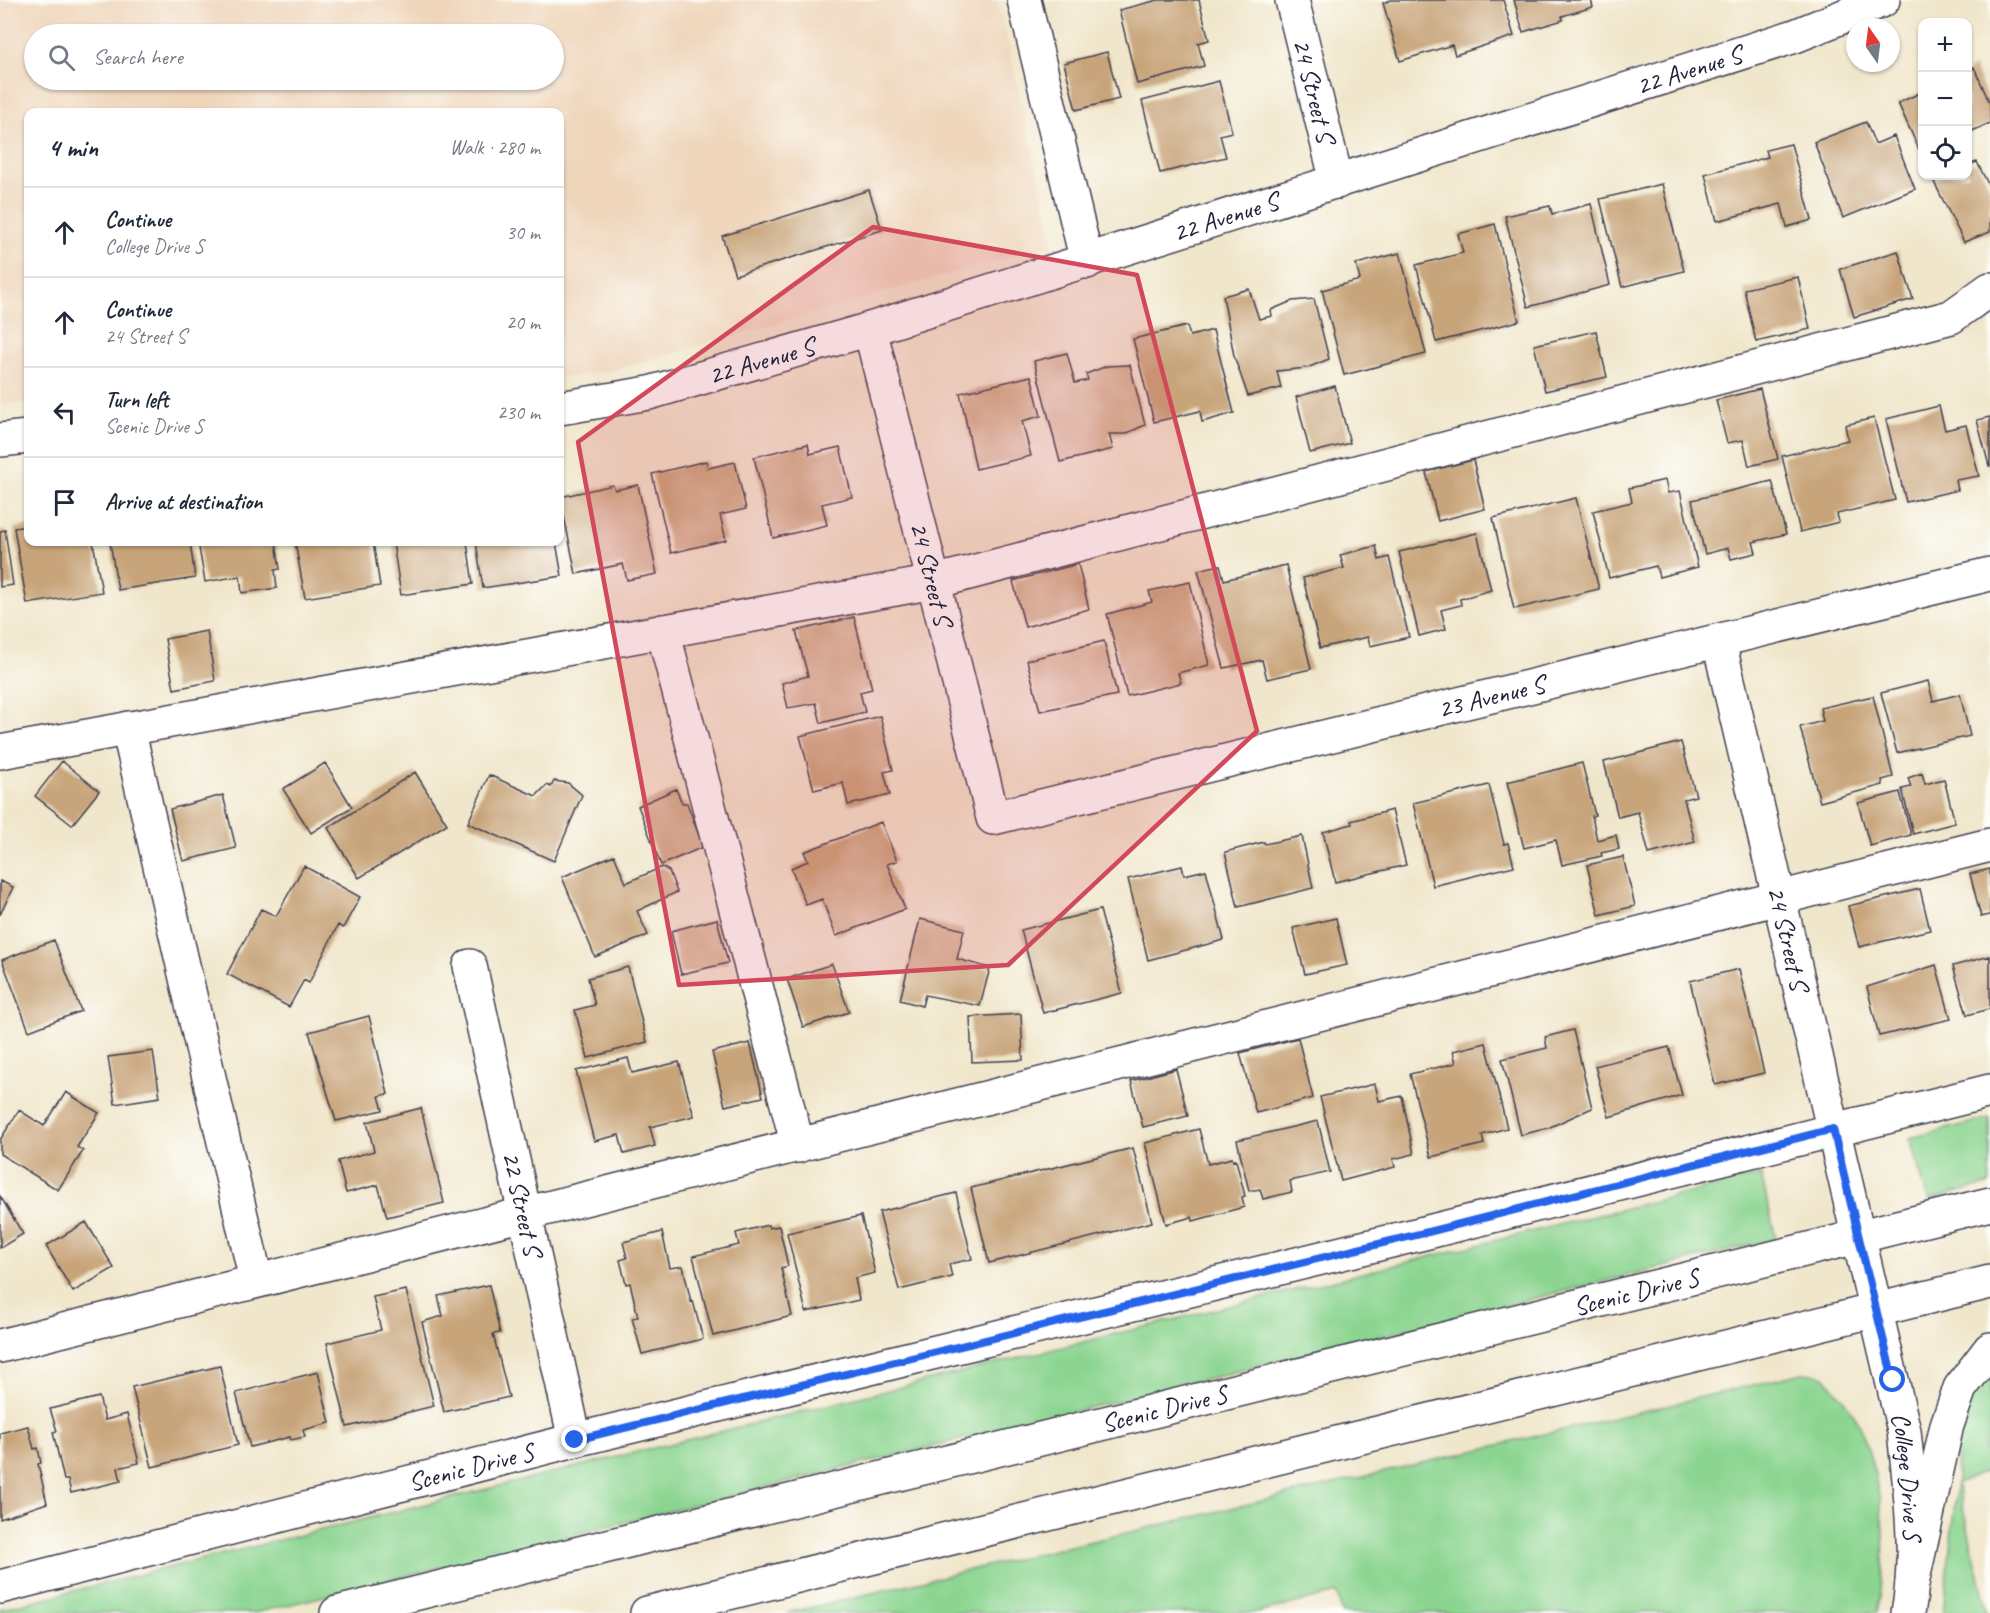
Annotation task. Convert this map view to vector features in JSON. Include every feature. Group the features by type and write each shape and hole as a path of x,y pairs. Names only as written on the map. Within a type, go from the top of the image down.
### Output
{"street":[{"path":"1024,0 1087,262"},
{"name":"24 Street S","path":"1292,0 1337,182"},
{"name":"22 Avenue S","path":"564,407 649,393 870,329 1087,262 1795,36 1882,0"},
{"path":"0,752 934,582 1951,317 1990,290"},
{"name":"24 Street S","path":"870,329 993,818"},
{"path":"0,440 24,437"},
{"name":"23 Avenue S","path":"993,818 1990,574"},
{"path":"663,631 798,1146"},
{"name":"24 Street S","path":"1719,642 1859,1236"},
{"path":"128,728 256,1280"},
{"path":"0,1346 1779,900 1990,845"},
{"name":"22 Street S","path":"470,966 575,1440"},
{"name":"Scenic Drive S","path":"0,1587 575,1440 1428,1232 1990,1091"},
{"name":"Scenic Drive S","path":"337,1613 1990,1204"},
{"name":"College Drive S","path":"1859,1236 1904,1431 1911,1502 1910,1599"},
{"path":"647,1613 1990,1282"},
{"path":"1910,1599 1947,1425 1960,1388 1990,1349"}],"highlighted area":[{"path":"873,227 1137,275 1257,731 1008,965 679,985 578,442"}],"shaded area":[{"path":"0,0 998,0 1054,244 611,371 564,377 564,108 24,108 24,403 0,404"}],"green space":[{"path":"1990,1118 1990,1184 1928,1200 1910,1138"},
{"path":"1761,1175 1776,1239 255,1613 0,1613 0,1609"},
{"path":"1990,1367 1990,1431 1985,1450 1988,1471 1957,1483 1956,1447 1966,1409"},
{"path":"1803,1373 1823,1375 1834,1388 1855,1416 1869,1453 1879,1498 1884,1545 1877,1613 1342,1613 1337,1593 1256,1613 787,1613"},
{"path":"1957,1483 1988,1613 1943,1613"}],"building":[{"path":"1158,0 1199,0 1209,40 1198,43 1204,66 1137,84 1119,10"},
{"path":"1391,0 1503,0 1514,36 1455,55 1452,45 1400,61 1383,3"},
{"path":"1514,0 1591,0 1593,7 1562,16 1563,20 1523,32"},
{"path":"1107,52 1119,99 1076,110 1064,63"},
{"path":"1974,67 1990,104 1990,123 1972,131 1972,72"},
{"path":"1219,81 1232,132 1220,135 1226,157 1160,173 1142,101"},
{"path":"1918,94 1918,147 1898,103"},
{"path":"1866,122 1875,144 1894,136 1915,189 1843,218 1814,142"},
{"path":"1791,144 1812,220 1787,227 1781,204 1717,221 1705,174 1768,157 1766,150"},
{"path":"1977,162 1990,188 1990,232 1964,242 1934,182 1937,180 1972,180 1972,164"},
{"path":"1662,184 1684,271 1622,287 1600,199"},
{"path":"869,190 882,230 735,275 722,236"},
{"path":"1591,204 1610,285 1528,307 1505,216 1550,206 1552,214"},
{"path":"1495,224 1519,321 1436,342 1416,265 1463,253 1458,234"},
{"path":"1898,251 1913,299 1854,317 1840,269"},
{"path":"1400,253 1426,354 1344,375 1322,290 1360,280 1356,264"},
{"path":"1798,277 1810,329 1756,342 1744,289"},
{"path":"1249,289 1259,319 1272,316 1271,310 1292,301 1314,299 1329,359 1307,368 1277,371 1281,388 1248,396 1234,356 1223,296"},
{"path":"1187,326 1190,336 1213,330 1234,413 1202,422 1200,411 1154,422 1133,339"},
{"path":"1596,331 1607,377 1545,391 1534,345"},
{"path":"1067,353 1075,383 1088,380 1086,374 1107,366 1130,365 1145,425 1125,434 1109,434 1113,449 1060,462 1034,361"},
{"path":"1031,376 1041,416 1022,421 1031,456 976,469 960,393"},
{"path":"1335,386 1350,443 1310,453 1296,397"},
{"path":"1760,389 1778,459 1749,466 1743,440 1727,443 1716,400"},
{"path":"1939,406 1945,430 1966,425 1979,476 1956,480 1958,490 1906,502 1886,419"},
{"path":"1990,417 1990,466 1989,466 1977,420"},
{"path":"1874,418 1895,500 1837,514 1839,522 1800,532 1782,456 1848,440 1845,425"},
{"path":"808,444 810,454 840,447 852,497 822,504 827,525 773,538 754,457"},
{"path":"1473,460 1485,509 1438,521 1426,472"},
{"path":"706,461 708,468 735,462 746,509 720,515 726,540 671,553 652,474"},
{"path":"1665,480 1668,493 1680,491 1698,567 1659,577 1656,566 1609,578 1593,511 1632,502 1629,488"},
{"path":"1772,481 1786,534 1753,542 1756,553 1731,559 1728,548 1705,554 1692,500"},
{"path":"613,485 615,490 638,485 657,574 627,580 623,564 576,574 564,516 564,496"},
{"path":"1576,498 1599,589 1514,609 1493,518"},
{"path":"24,527 24,546 94,546 102,592 27,604 14,528"},
{"path":"5,530 13,585 0,587 0,531"},
{"path":"1477,533 1491,590 1460,599 1461,605 1441,610 1446,629 1419,636 1399,552"},
{"path":"111,546 191,546 195,578 118,590"},
{"path":"199,546 277,546 280,569 275,570 277,588 242,593 240,576 205,582"},
{"path":"296,546 374,546 380,586 305,598"},
{"path":"393,546 468,546 473,584 401,595"},
{"path":"477,546 557,546 562,576 483,588"},
{"path":"1376,546 1379,560 1389,557 1409,637 1370,646 1368,637 1320,648 1303,578 1344,568 1340,555"},
{"path":"1078,564 1089,609 1025,627 1013,581"},
{"path":"1220,565 1224,580 1286,565 1311,669 1267,679 1262,660 1224,668 1198,570"},
{"path":"1190,582 1209,665 1178,673 1181,683 1127,696 1107,614 1152,602 1149,591"},
{"path":"854,617 872,689 860,692 865,712 821,723 816,703 788,708 782,683 808,676 796,631"},
{"path":"207,631 215,681 174,689 165,639"},
{"path":"1104,641 1117,695 1040,711 1027,660"},
{"path":"1928,681 1933,701 1960,694 1970,736 1897,753 1881,693"},
{"path":"1873,696 1893,777 1882,780 1883,785 1820,802 1800,727 1823,721 1820,708"},
{"path":"880,716 893,770 884,772 890,795 848,805 843,783 814,790 800,736"},
{"path":"1681,742 1696,796 1684,799 1695,842 1649,854 1638,812 1618,817 1604,762"},
{"path":"62,761 99,791 72,825 35,796"},
{"path":"325,763 352,807 311,833 283,789"},
{"path":"1582,763 1595,815 1592,816 1597,840 1616,835 1619,849 1601,853 1602,856 1562,865 1556,840 1524,848 1507,782"},
{"path":"415,772 447,824 359,878 328,828"},
{"path":"1922,773 1925,784 1944,779 1955,823 1913,834 1902,789 1911,787 1908,778"},
{"path":"489,775 536,796 547,785 551,787 554,781 568,783 582,795 554,861 468,823"},
{"path":"1489,785 1504,844 1508,843 1514,866 1433,886 1413,803"},
{"path":"676,789 682,803 687,803 703,847 661,865 638,806"},
{"path":"1900,792 1911,835 1870,846 1858,803"},
{"path":"223,795 236,848 183,861 170,809"},
{"path":"1392,810 1406,865 1335,882 1323,832 1352,824 1351,821"},
{"path":"881,822 897,861 887,864 905,909 836,936 822,899 806,905 791,868 808,861 804,852"},
{"path":"1302,836 1313,888 1238,907 1225,852 1264,842 1265,844"},
{"path":"614,855 626,883 662,867 669,871 677,892 637,911 648,935 595,957 562,877"},
{"path":"1623,857 1635,906 1599,915 1587,865"},
{"path":"304,866 360,897 343,928 338,925 309,983 304,980 289,1007 227,974 261,909 276,916"},
{"path":"1182,866 1184,875 1206,870 1224,940 1148,960 1128,879"},
{"path":"1990,869 1990,915 1981,917 1970,874"},
{"path":"0,881 13,887 0,915"},
{"path":"1920,889 1930,930 1859,947 1848,906"},
{"path":"1100,910 1122,993 1043,1013 1021,930"},
{"path":"1336,918 1347,965 1305,974 1293,928"},
{"path":"717,919 728,963 681,974 671,931"},
{"path":"920,919 964,930 957,959 990,968 980,1006 925,995 922,1006 900,1000"},
{"path":"54,940 81,1011 29,1031 2,960"},
{"path":"1990,956 1990,1009 1967,1015 1953,966"},
{"path":"832,964 849,1012 803,1027 787,979"},
{"path":"1936,965 1951,1019 1879,1036 1867,987"},
{"path":"628,967 647,1042 588,1058 575,1010 595,1005 588,978"},
{"path":"1739,969 1764,1073 1715,1085 1690,981"},
{"path":"1021,1014 1023,1060 972,1062 970,1017"},
{"path":"369,1016 388,1094 379,1096 383,1110 336,1121 309,1032"},
{"path":"1573,1030 1592,1108 1548,1128 1521,1135 1502,1059 1547,1048 1545,1037"},
{"path":"1298,1038 1313,1098 1256,1113 1240,1053"},
{"path":"750,1043 763,1097 725,1106 712,1052"},
{"path":"1486,1043 1507,1128 1482,1135 1484,1144 1431,1157 1410,1074 1456,1063 1453,1051"},
{"path":"1669,1047 1682,1095 1609,1117 1595,1066"},
{"path":"153,1051 160,1097 115,1104 108,1057"},
{"path":"628,1058 632,1073 679,1062 694,1116 650,1127 655,1146 624,1154 619,1135 594,1141 576,1071"},
{"path":"1176,1069 1188,1116 1143,1127 1131,1081"},
{"path":"1375,1084 1379,1101 1402,1096 1414,1154 1393,1159 1395,1167 1341,1181 1320,1097"},
{"path":"66,1092 99,1113 77,1147 83,1151 58,1190 0,1154 0,1140 19,1110 44,1126"},
{"path":"421,1108 444,1203 387,1217 378,1185 346,1193 338,1161 374,1151 367,1122"},
{"path":"1318,1121 1330,1172 1290,1181 1292,1192 1263,1199 1260,1189 1249,1191 1237,1140"},
{"path":"1199,1129 1208,1164 1232,1158 1233,1161 1236,1160 1245,1196 1242,1197 1244,1207 1193,1221 1192,1217 1166,1224 1145,1143"},
{"path":"1133,1148 1152,1222 989,1263 971,1188"},
{"path":"956,1193 972,1259 949,1264 952,1277 899,1290 879,1212"},
{"path":"0,1196 23,1234 0,1248"},
{"path":"861,1216 875,1273 855,1278 859,1300 806,1312 787,1233"},
{"path":"86,1222 114,1268 73,1292 46,1246"},
{"path":"768,1225 769,1228 779,1226 788,1266 781,1268 792,1316 713,1336 693,1256 739,1245 736,1233"},
{"path":"662,1232 670,1268 683,1266 703,1339 642,1354 632,1318 638,1317 630,1283 626,1284 620,1260 627,1258 623,1242"},
{"path":"489,1285 500,1333 493,1334 509,1397 444,1412 422,1322 443,1316 438,1296"},
{"path":"406,1290 434,1406 347,1427 327,1343 381,1330 373,1297"},
{"path":"220,1366 238,1445 152,1467 132,1387"},
{"path":"318,1372 330,1423 303,1430 305,1437 291,1440 290,1437 250,1447 236,1393"},
{"path":"99,1397 105,1420 127,1414 139,1463 118,1468 121,1481 71,1493 68,1480 64,1480 53,1432 57,1431 50,1409"},
{"path":"28,1426 34,1449 38,1448 41,1463 38,1464 47,1503 0,1519 0,1433"}],"route":[{"path":"575,1440 1428,1232 1833,1129 1893,1380"}]}
